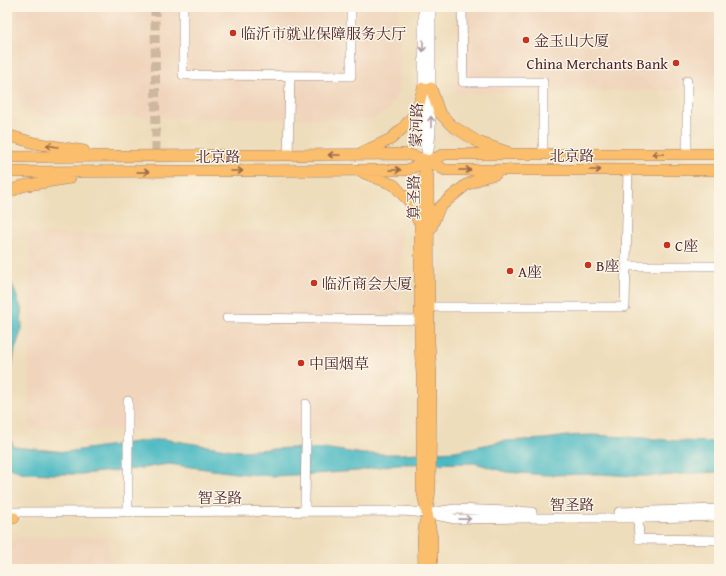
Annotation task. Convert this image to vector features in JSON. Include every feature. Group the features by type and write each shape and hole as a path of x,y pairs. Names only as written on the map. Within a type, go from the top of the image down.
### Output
{"main road":[{"path":"427,88 439,112 451,125 478,142 515,154"},
{"path":"356,155 391,139 403,128 417,111 427,88"},
{"path":"7,134 34,143 118,156"},
{"name":"北京路","path":"7,157 407,154 428,161 445,170 719,170"},
{"name":"北京路","path":"7,172 407,170 445,154 719,154"},
{"name":"算圣路","path":"424,569 423,538 430,490 426,472 420,320 428,161"},
{"path":"358,170 394,185 415,208 425,232"},
{"path":"425,232 439,208 466,185 484,177 517,170"},
{"path":"7,193 22,186 104,172"},
{"name":"算圣路","path":"425,232 431,374 426,443"},
{"name":"算圣路","path":"426,513 432,538 432,569"}],"street":[{"path":"183,7 183,75 290,76 351,76 351,7"},
{"name":"蒙河路","path":"423,7 431,133 428,161"},
{"name":"蒙河路","path":"427,88 431,7"},
{"path":"462,7 463,82 543,82 543,154"},
{"path":"288,155 290,76"},
{"path":"687,81 687,154"},
{"path":"429,307 625,307 628,170"},
{"path":"626,266 719,266"},
{"path":"227,318 420,320"},
{"path":"128,401 128,512"},
{"path":"305,512 306,404"},
{"name":"智圣路","path":"10,515 387,518 455,509 526,512 626,512 719,509"},
{"name":"智圣路","path":"10,515 128,512 403,511 426,513 455,519 719,516"},
{"path":"638,518 639,539 716,540"}],"shaded area":[{"path":"17,7 399,7 400,90 388,111 370,120 43,116 18,105"},
{"path":"456,7 719,7 719,90 456,94"},
{"path":"401,228 400,435 29,429 30,233 185,233"},
{"path":"17,537 110,537 110,569 7,569 7,546"}],"water":[{"path":"7,278 12,284 21,308 22,329 15,349 10,377 11,399 7,417"},
{"path":"7,433 14,447 66,452 163,439 239,451 290,448 330,449 363,454 401,454 456,451 504,441 592,435 678,441 719,442 719,472 660,476 600,474 547,475 506,472 475,463 396,464 358,471 273,476 235,473 169,464 81,474 24,473 7,467"}],"tunnel":[{"path":"155,7 156,156"}],"place":[{"name":"临沂市就业保障服务大厅","path":"233,33"},
{"name":"金玉山大厦","path":"526,40"},
{"name":"China Merchants Bank","path":"676,63"},
{"name":"C座","path":"667,245"},
{"name":"B座","path":"588,265"},
{"name":"A座","path":"510,271"},
{"name":"临沂商会大厦","path":"314,283"},
{"name":"中国烟草","path":"301,363"}]}
